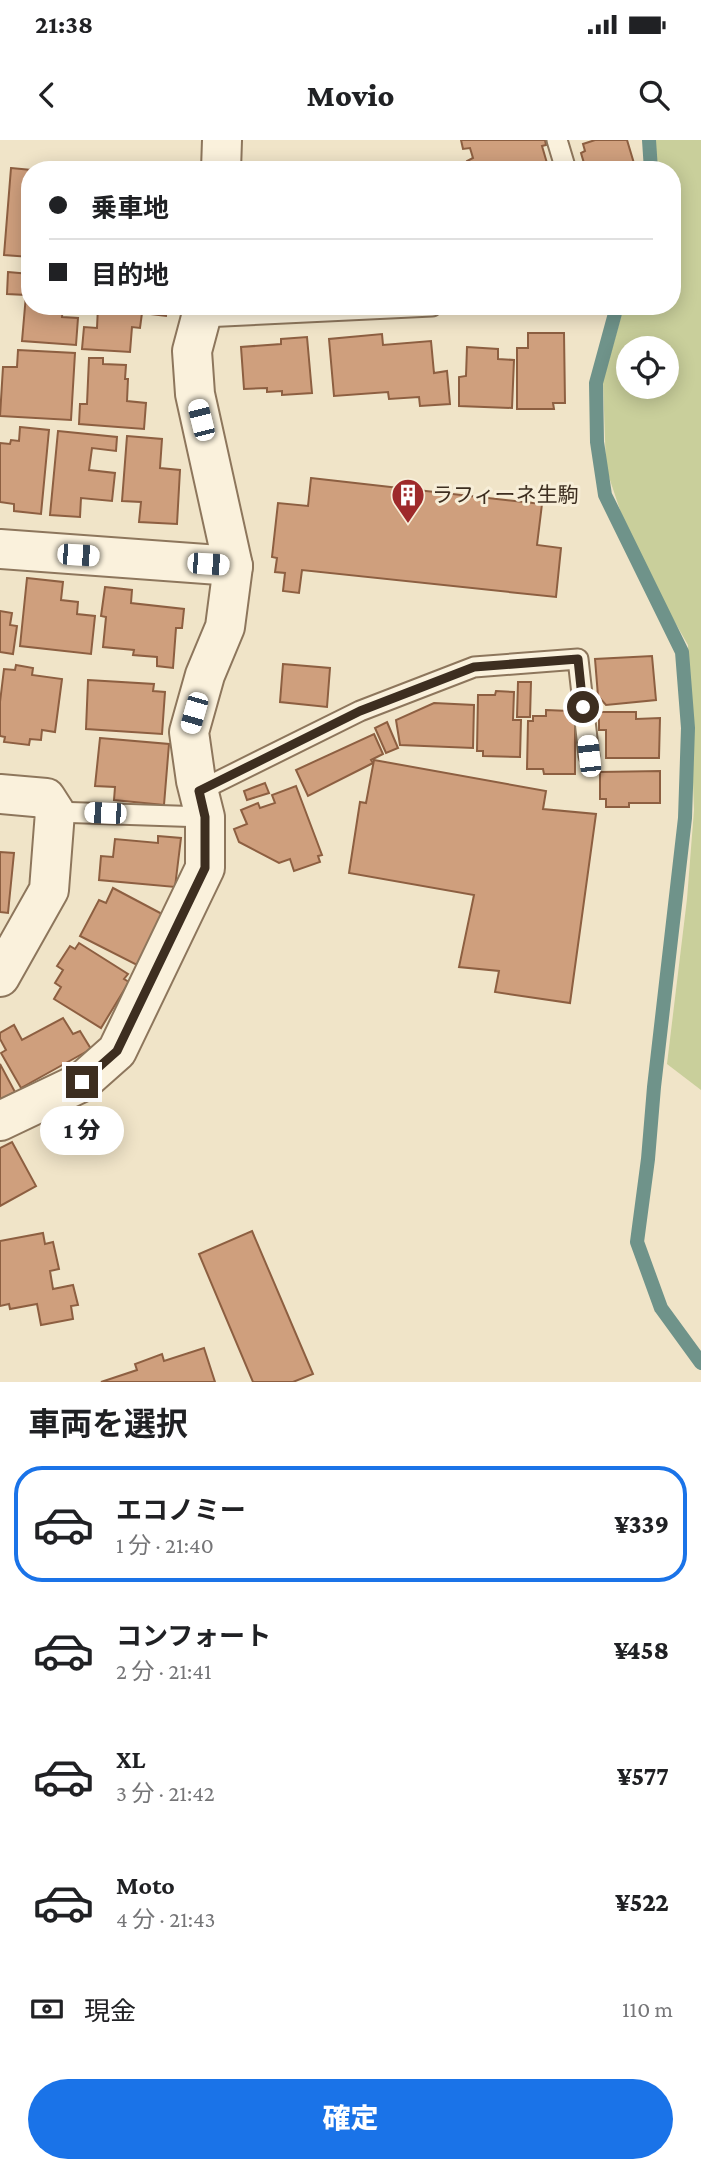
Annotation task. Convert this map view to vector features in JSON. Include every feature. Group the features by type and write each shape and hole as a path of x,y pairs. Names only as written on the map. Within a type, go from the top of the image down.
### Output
{"street":[{"path":"221,161 222,140"},
{"path":"0,1121 82,1082 117,1051 205,868 202,804 189,732 205,675 225,627 233,566 195,394 192,351 202,315"},
{"path":"0,549 233,566"},
{"path":"0,794 46,798 55,812 49,890 0,977"}],"lane":[{"path":"557,140 563,161"},
{"path":"55,812 202,804 360,711 474,667 487,665 578,659 589,756"}],"green space":[{"path":"656,140 701,140 701,1090 667,1064 687,899 694,810 688,645 645,570 606,468 603,381 621,315 681,315 681,161 654,161"}],"building":[{"path":"461,140 545,140 546,145 542,146 546,161 467,161 473,158 470,148 463,149"},
{"path":"595,140 627,140 633,161 583,161 581,153 585,151 583,144"},
{"path":"11,168 21,169 21,256 4,255"},
{"path":"8,272 21,273 21,295 7,294"},
{"path":"24,315 62,315 78,318 76,345 22,341"},
{"path":"98,315 142,315 140,328 132,327 130,352 82,349 84,327 97,328"},
{"path":"528,333 564,333 565,403 553,403 554,409 517,409 517,348 528,348"},
{"path":"382,334 383,345 431,341 434,373 447,371 450,404 420,406 419,397 389,399 388,392 334,396 329,339"},
{"path":"307,337 312,393 282,395 282,391 267,392 267,388 244,389 241,347 281,344 281,339"},
{"path":"467,347 498,349 498,359 514,360 512,408 459,406 459,377 466,376"},
{"path":"18,350 75,353 71,420 0,416 3,367 17,367"},
{"path":"89,358 103,358 103,364 126,365 127,401 146,403 144,429 79,424 80,404 87,404"},
{"path":"20,427 49,430 41,514 14,511 14,504 0,502 0,443 19,441"},
{"path":"58,431 117,437 116,451 92,448 89,470 115,473 112,501 81,498 80,517 50,515"},
{"path":"127,436 162,439 160,468 180,470 177,524 139,522 141,502 122,501"},
{"name":"ラフィーネ生駒","path":"311,478 542,504 537,545 561,548 556,597 302,570 299,593 283,591 285,573 275,572 277,558 272,557 278,503 308,506"},
{"path":"27,578 63,582 61,600 78,602 77,614 95,616 91,654 20,646"},
{"path":"105,587 132,590 131,603 184,609 182,628 176,628 173,668 157,666 157,657 133,655 134,650 103,647 106,617 101,616"},
{"path":"0,611 12,613 10,625 17,626 13,654 0,652"},
{"path":"652,656 656,700 606,705 598,696 595,659"},
{"path":"283,664 330,668 327,707 280,702"},
{"path":"16,665 33,668 32,675 62,679 55,732 42,730 41,740 30,739 29,745 4,742 5,737 0,736 4,669 15,670"},
{"path":"88,680 154,684 153,691 165,692 162,734 86,729"},
{"path":"518,682 531,682 530,717 517,717"},
{"path":"496,691 514,692 513,720 521,720 520,757 483,756 483,751 477,751 478,695 495,695"},
{"path":"434,703 474,705 473,748 400,745 396,720"},
{"path":"546,710 569,711 569,718 575,719 575,774 544,774 543,769 527,769 528,721 533,721 533,716 546,716"},
{"path":"599,712 636,712 636,719 660,718 659,758 606,758 606,730 599,730"},
{"path":"387,722 398,748 386,753 375,728"},
{"path":"374,734 383,754 371,760 373,763 308,796 296,770"},
{"path":"100,738 169,744 164,805 114,800 115,787 95,786"},
{"path":"374,760 546,791 543,809 596,814 570,1003 495,992 499,971 459,967 474,895 349,873 360,802 366,803"},
{"path":"660,771 660,803 629,803 629,807 606,807 606,799 600,799 600,772"},
{"path":"265,783 269,793 247,800 244,791"},
{"path":"296,786 322,855 318,856 320,862 294,871 290,859 279,863 239,842 234,829 247,824 241,810 258,803 260,808 275,803 272,795"},
{"path":"158,836 181,838 175,887 99,880 101,856 113,857 115,839 158,843"},
{"path":"0,852 14,853 8,913 0,912"},
{"path":"113,888 164,915 137,965 80,936 99,900 106,903"},
{"path":"79,943 128,974 124,979 129,982 101,1028 54,999 61,987 55,983 63,970 57,966 70,946 75,949"},
{"path":"63,1018 73,1034 80,1031 91,1049 21,1088 1,1053 6,1050 0,1033 14,1025 22,1040"},
{"path":"0,1064 15,1092 0,1100"},
{"path":"12,1142 36,1186 0,1206 0,1148"},
{"path":"252,1231 313,1374 293,1382 253,1382 199,1254"},
{"path":"43,1233 45,1244 53,1242 59,1269 50,1271 53,1289 73,1285 78,1305 71,1306 73,1319 41,1325 37,1304 10,1309 9,1304 0,1306 0,1241"},
{"path":"204,1348 215,1382 101,1382 137,1370 135,1364 162,1354 164,1361"}],"waterway":[{"path":"649,140 650,161"},
{"path":"615,315 596,383 597,442 605,495 682,652 688,728 685,818 637,1242 661,1308 701,1363"}],"place":[{"name":"ラフィーネ生駒","path":"408,525"}],"route":[{"path":"82,1082 117,1051 205,868 205,817 199,791 234,771 360,711 474,667 578,659 583,707"}]}
